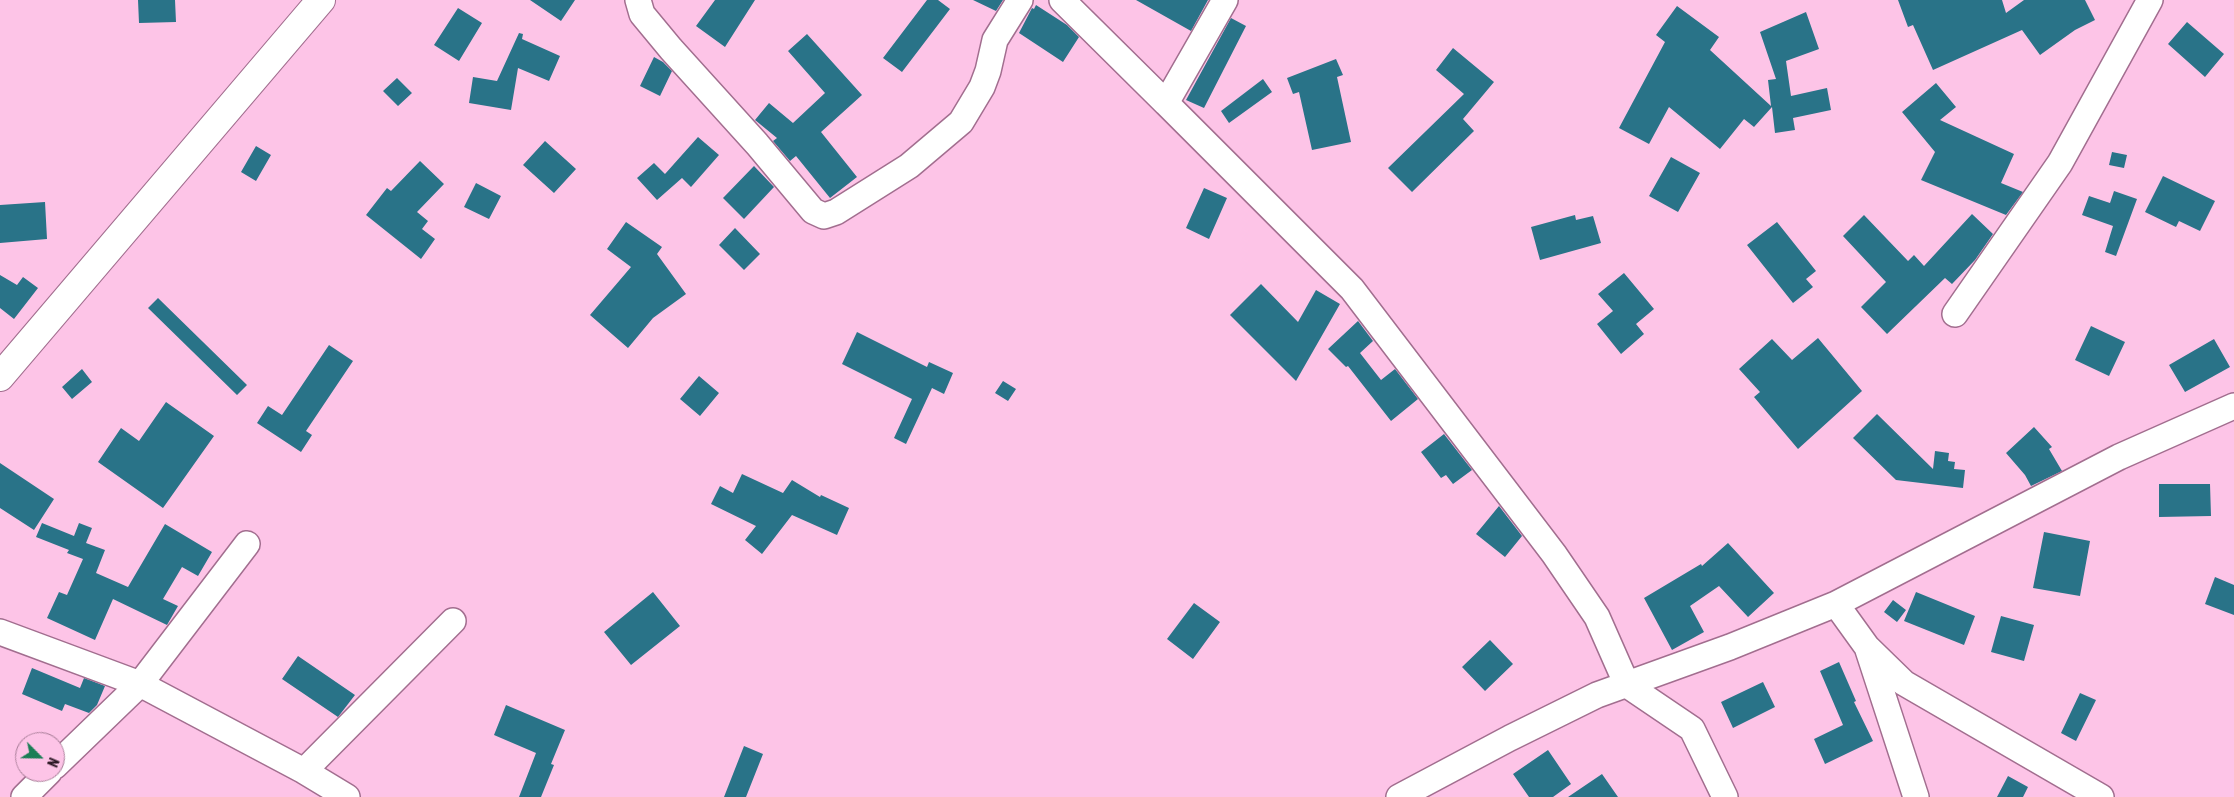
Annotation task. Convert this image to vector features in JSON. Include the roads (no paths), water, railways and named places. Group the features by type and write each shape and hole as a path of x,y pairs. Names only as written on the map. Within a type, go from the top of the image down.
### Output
{"main road":[{"path":"0,377 321,0"}],"street":[{"path":"638,0 642,14 671,49 757,144 813,211 824,216 836,212 910,166 961,122 982,87 995,40 1020,0"},
{"path":"1062,0 1352,289 1554,554 1597,617 1627,685 1692,729 1725,797"},
{"path":"1166,103 1225,0"},
{"path":"1955,314 2060,163 2150,0"},
{"path":"1399,797 1510,738 1597,695 1730,647 1836,604 2119,456 2234,406"},
{"path":"65,756 140,684 247,544"},
{"path":"1836,604 1867,647 1904,683 2101,797"},
{"path":"304,771 453,621"},
{"path":"0,632 140,684 304,771 347,797"},
{"path":"1867,647 1916,797"},
{"path":"24,797 39,782"}]}
